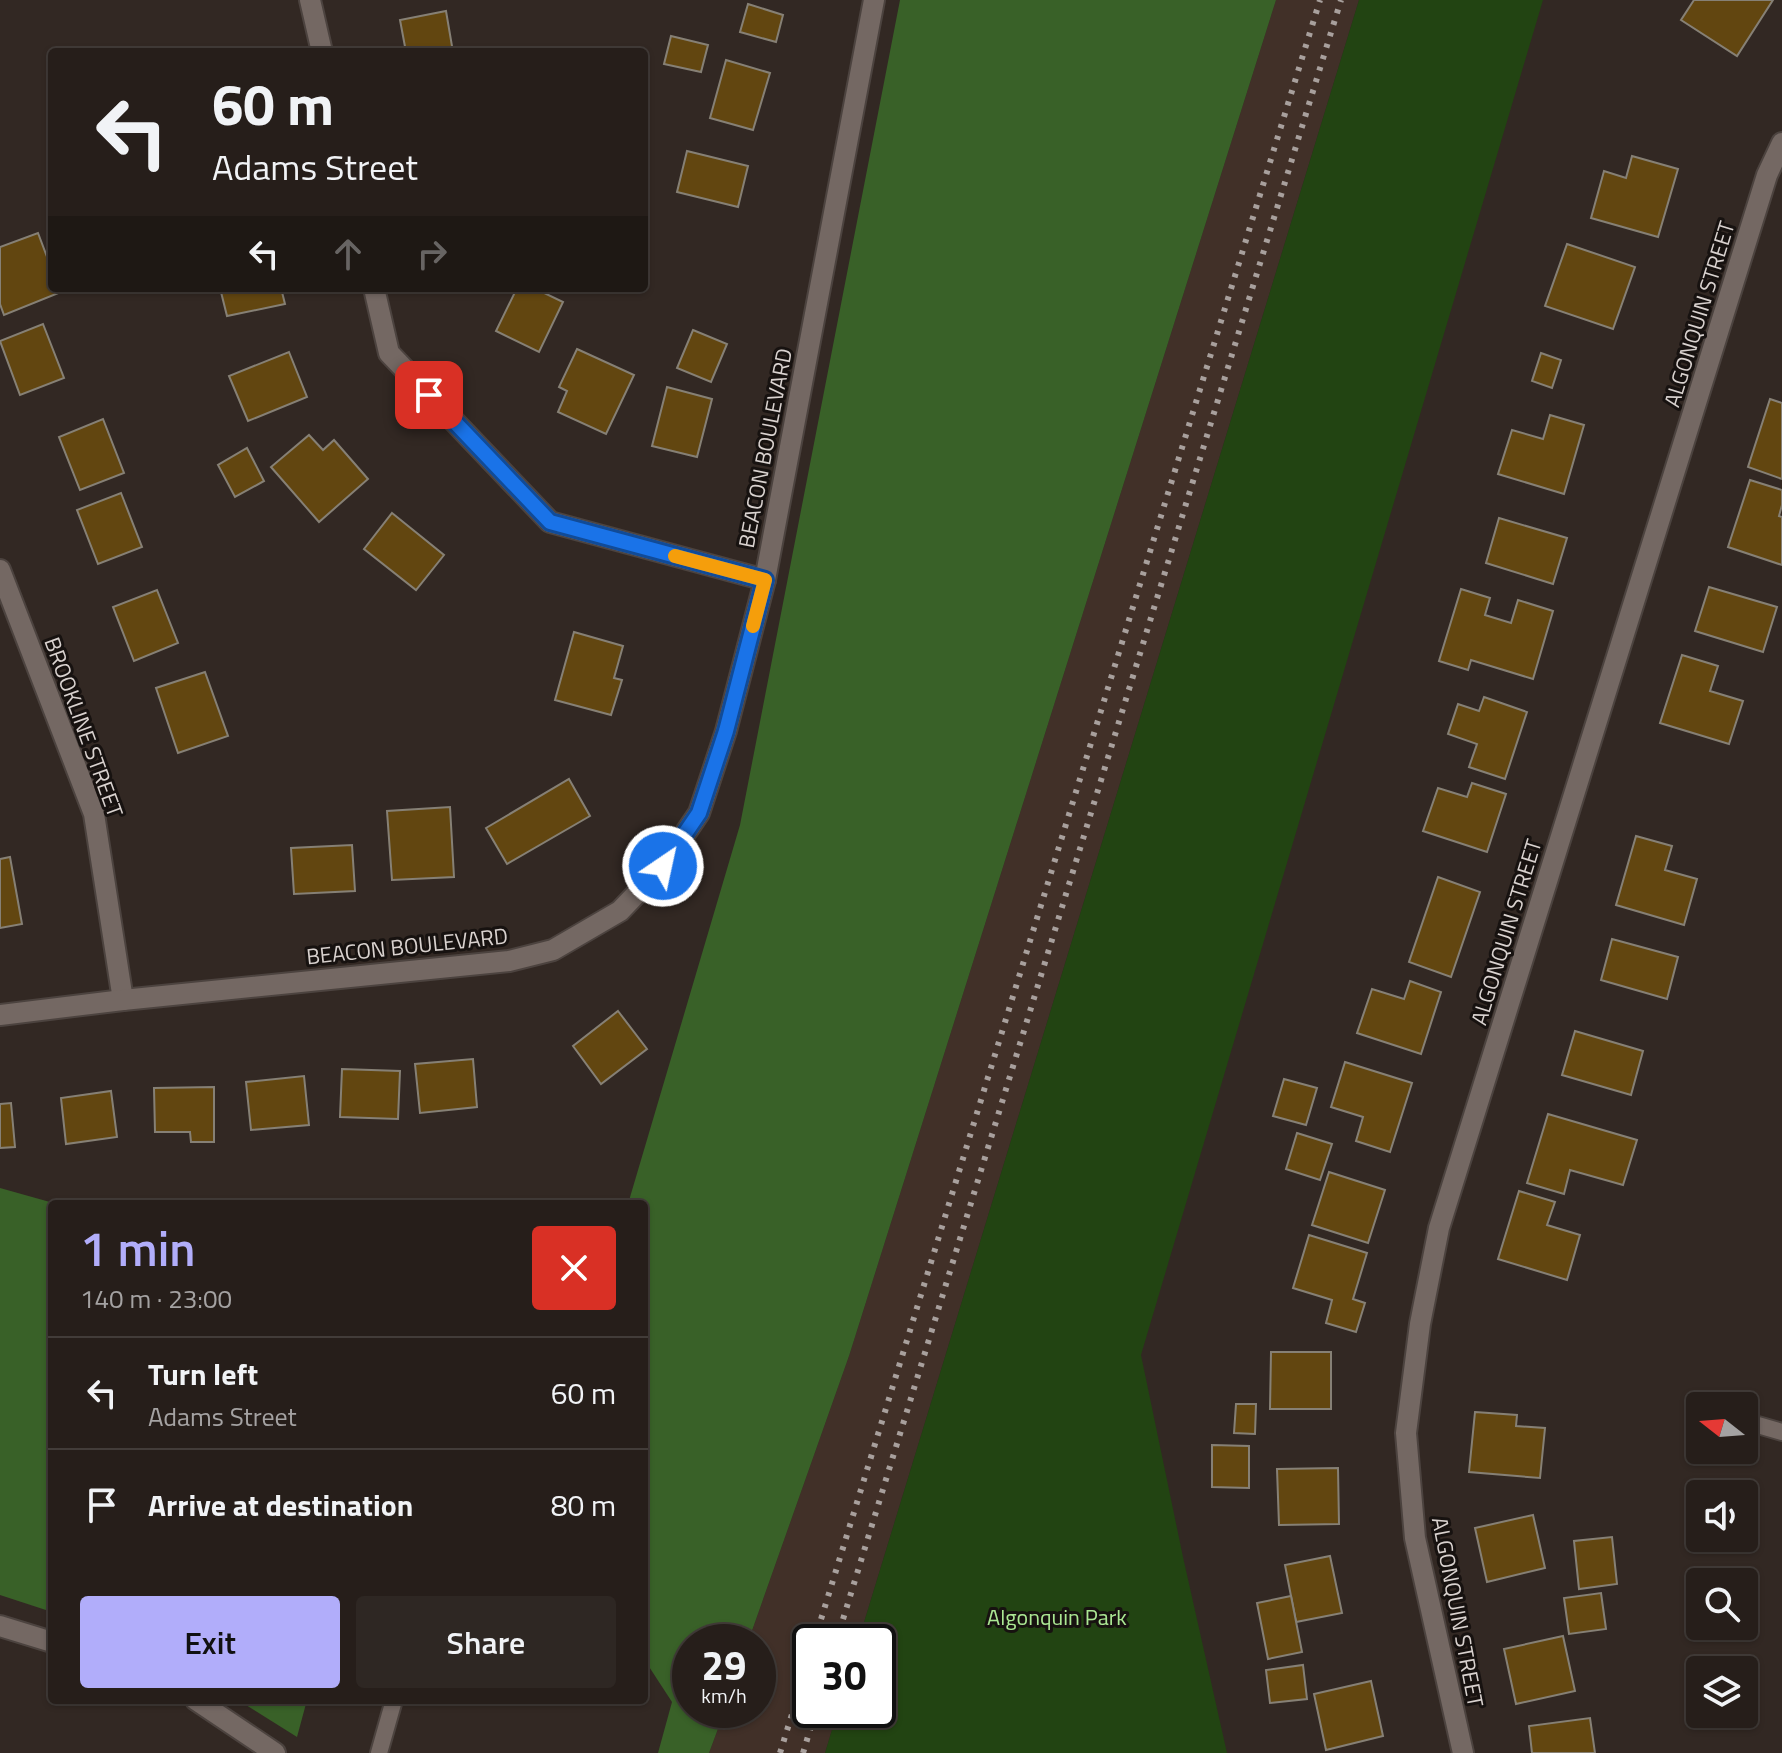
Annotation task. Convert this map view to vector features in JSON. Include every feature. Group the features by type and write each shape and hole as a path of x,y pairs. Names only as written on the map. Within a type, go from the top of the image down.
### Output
{"street":[{"path":"310,0 321,48"},
{"name":"BEACON BOULEVARD","path":"0,1015 509,961 553,950 620,911 663,866 699,813 726,731 765,580 874,0"},
{"name":"ALGONQUIN STREET","path":"1463,1753 1415,1538 1406,1433 1420,1324 1439,1228 1767,175 1782,143"},
{"path":"375,292 389,353 550,522 765,580"},
{"name":"BROOKLINE STREET","path":"0,570 94,814 123,1000"},
{"path":"0,1626 48,1641"},
{"path":"202,1704 275,1753"}],"lane":[{"path":"1758,1425 1782,1432"},
{"path":"379,1753 393,1704"}],"shaded area":[{"path":"1276,0 1359,0 863,1624 792,1624 792,1728 833,1728 825,1753 709,1753 718,1728 776,1728 776,1624 754,1624 849,1356"}],"green space":[{"path":"900,0 1276,0 849,1356 754,1624 672,1624 672,1702 648,1665 648,1200 629,1200 740,825"},
{"name":"Algonquin Park","path":"1359,0 1543,0 1141,1355 1227,1753 825,1753 833,1728 896,1728 896,1624 863,1624"},
{"path":"0,1188 48,1201 48,1611 0,1595"},
{"path":"672,1702 672,1728 718,1728 709,1753 658,1753"},
{"path":"244,1704 306,1704 297,1737"}],"building":[{"path":"1694,0 1773,0 1737,56 1681,20"},
{"path":"748,4 783,15 776,42 740,32"},
{"path":"446,11 452,48 405,48 400,20"},
{"path":"671,36 708,45 701,72 664,64"},
{"path":"726,60 770,73 753,130 710,118"},
{"path":"687,151 748,166 738,207 677,192"},
{"path":"1632,156 1678,169 1658,237 1591,218 1604,171 1626,178"},
{"path":"38,233 48,259 48,292 61,292 4,315 0,304 0,247"},
{"path":"1567,244 1635,267 1613,329 1545,306"},
{"path":"221,292 282,292 285,304 227,316"},
{"path":"515,292 542,292 563,302 539,352 496,331"},
{"path":"43,324 64,378 20,395 0,341"},
{"path":"693,330 727,344 711,382 677,368"},
{"path":"577,349 634,375 606,434 558,412 567,391 559,387"},
{"path":"289,352 307,397 248,421 229,376"},
{"path":"1541,353 1561,360 1552,388 1532,381"},
{"path":"667,387 712,399 697,457 652,446"},
{"path":"1770,399 1782,403 1782,479 1748,467"},
{"path":"1550,415 1584,425 1564,494 1498,474 1512,430 1543,439"},
{"path":"103,419 124,473 80,490 59,437"},
{"path":"309,435 323,450 334,440 368,479 319,522 271,467"},
{"path":"247,448 264,481 235,497 218,465"},
{"path":"1750,480 1782,490 1779,516 1782,517 1782,565 1728,547"},
{"path":"121,493 142,547 98,564 77,510"},
{"path":"392,513 444,555 416,590 364,549"},
{"path":"1499,518 1567,538 1553,584 1486,563"},
{"path":"1709,587 1777,607 1763,652 1695,631"},
{"path":"1461,589 1490,598 1485,615 1511,623 1518,600 1553,611 1533,679 1471,660 1468,670 1439,661"},
{"path":"157,590 178,643 134,661 113,607"},
{"path":"574,632 623,646 614,678 622,680 611,715 555,700"},
{"path":"1682,655 1718,666 1710,691 1743,701 1729,744 1660,723"},
{"path":"205,672 228,736 178,753 156,688"},
{"path":"1484,697 1527,712 1505,779 1469,767 1477,744 1448,734 1458,704 1479,711"},
{"path":"569,779 590,816 507,864 486,828"},
{"path":"1472,783 1506,794 1487,852 1423,831 1438,788 1467,797"},
{"path":"450,807 454,877 392,880 387,811"},
{"path":"1636,836 1672,846 1665,870 1697,879 1684,925 1616,905"},
{"path":"352,845 355,891 294,894 291,848"},
{"path":"10,857 22,924 0,928 0,859"},
{"path":"1438,877 1480,892 1451,977 1409,962"},
{"path":"1612,939 1678,957 1667,999 1601,980"},
{"path":"1410,981 1441,992 1421,1054 1357,1033 1372,989 1404,999"},
{"path":"618,1011 647,1049 601,1084 573,1046"},
{"path":"1575,1031 1643,1051 1631,1095 1562,1075"},
{"path":"473,1059 477,1107 420,1113 415,1064"},
{"path":"1345,1062 1412,1083 1390,1152 1356,1141 1363,1117 1331,1107"},
{"path":"342,1069 400,1071 398,1119 340,1117"},
{"path":"304,1076 309,1125 251,1130 246,1082"},
{"path":"1284,1079 1317,1088 1306,1125 1273,1116"},
{"path":"214,1087 214,1142 191,1142 190,1132 155,1132 154,1088"},
{"path":"111,1091 117,1137 66,1144 61,1098"},
{"path":"11,1103 15,1147 0,1148 0,1104"},
{"path":"1548,1114 1637,1140 1623,1185 1570,1170 1564,1194 1527,1183"},
{"path":"1297,1133 1332,1144 1320,1180 1286,1169"},
{"path":"1329,1172 1385,1190 1368,1243 1312,1225"},
{"path":"1519,1191 1555,1202 1547,1225 1580,1235 1567,1280 1498,1259"},
{"path":"1309,1235 1367,1253 1353,1299 1365,1303 1356,1332 1326,1323 1332,1300 1293,1288"},
{"path":"1271,1352 1331,1352 1331,1409 1270,1409"},
{"path":"1236,1404 1256,1404 1255,1434 1234,1433"},
{"path":"1475,1412 1517,1415 1516,1426 1545,1428 1540,1478 1469,1472"},
{"path":"1212,1445 1249,1446 1249,1488 1212,1487"},
{"path":"1338,1468 1339,1524 1279,1525 1277,1469"},
{"path":"1533,1515 1545,1568 1487,1582 1475,1528"},
{"path":"1612,1537 1617,1584 1579,1589 1574,1541"},
{"path":"1330,1556 1342,1613 1296,1622 1285,1565"},
{"path":"1601,1593 1606,1629 1569,1634 1564,1598"},
{"path":"1291,1596 1302,1652 1268,1659 1257,1603"},
{"path":"1563,1636 1575,1691 1516,1704 1504,1649"},
{"path":"1303,1665 1307,1699 1270,1703 1266,1670"},
{"path":"1371,1681 1383,1736 1326,1750 1314,1694"},
{"path":"1590,1718 1595,1753 1532,1753 1529,1726"}],"railway":[{"path":"820,1624 1320,0"},
{"path":"842,1624 1341,0"},
{"path":"780,1753 792,1714"},
{"path":"803,1753 811,1728"}],"slow traffic":[{"path":"675,556 765,580 753,626"}],"route":[{"path":"429,395 550,522 765,580 726,731 699,813 663,866"}]}
